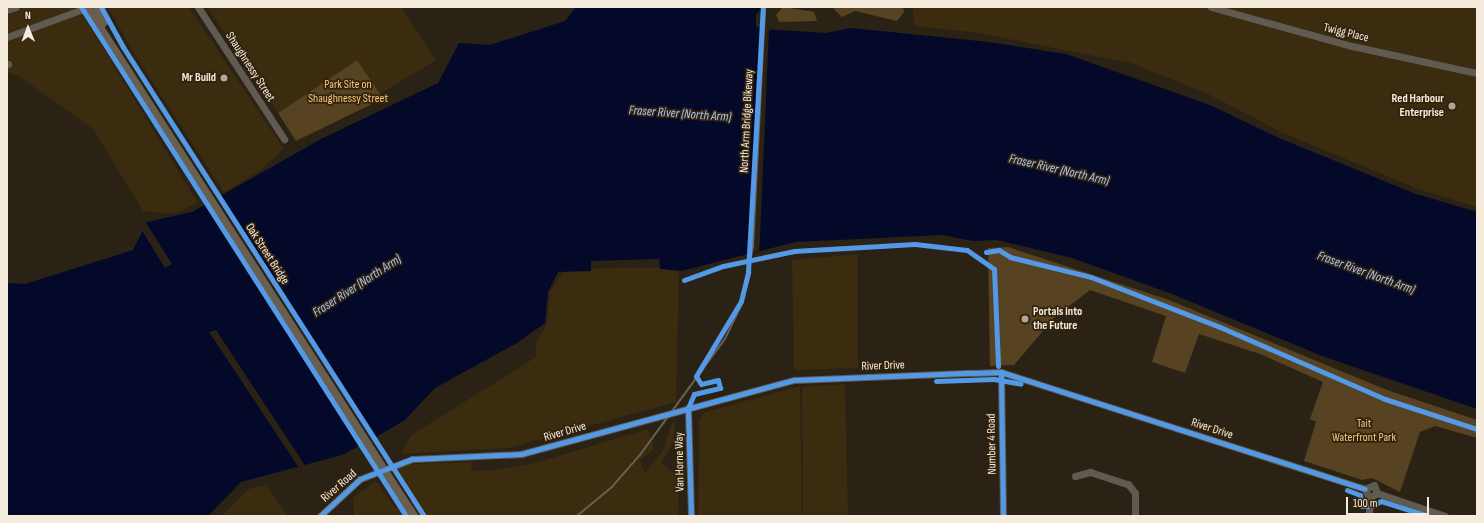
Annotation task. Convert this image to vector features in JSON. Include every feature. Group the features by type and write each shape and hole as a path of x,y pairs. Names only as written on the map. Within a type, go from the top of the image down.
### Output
{"highway":[{"name":"Oak Street Bridge","path":"87,7 412,516"},
{"name":"Oak Street Bridge","path":"93,7 419,516"},
{"path":"98,7 102,21"}],"street":[{"path":"7,10 16,7"},
{"path":"7,37 87,7"},
{"name":"Shaughnessy Street","path":"198,7 284,139"},
{"name":"Twigg Place","path":"1211,7 1358,47 1477,73"},
{"name":"River Drive","path":"395,464 430,456 521,454 794,380 1001,372 1365,489 1374,485 1377,493"},
{"name":"Number 4 Road","path":"1001,372 1003,516"},
{"name":"Van Horne Way","path":"688,408 691,516"},
{"name":"River Road","path":"320,516 360,479 395,464"},
{"path":"1075,476 1090,472 1128,484 1135,493 1135,516"},
{"path":"1365,489 1369,498 1369,516"},
{"path":"1369,498 1377,493 1445,516"}],"shaded area":[{"path":"25,7 79,7 7,34 7,14"},
{"path":"108,7 189,7 284,149 263,168 224,193 130,47"},
{"path":"207,7 401,7 436,60 380,94 357,60 278,113"},
{"path":"912,7 1477,7 1477,207 1418,189 1283,133 1208,94 1131,63 978,33 915,26"},
{"path":"81,12 198,203 174,214 143,211 93,129 19,76 7,72 7,40"},
{"path":"858,254 858,368 794,370 792,260"},
{"path":"679,267 676,402 508,448 401,454 411,435 536,357 536,342 547,324 550,292 565,269"},
{"path":"845,384 848,516 803,516 802,387"},
{"path":"800,386 802,516 698,516 699,420 705,412"},
{"path":"675,421 674,442 661,463 678,476 679,516 354,516 353,497 376,481 396,508 412,500 396,469 412,464 471,462 472,471 495,470 535,463 648,429 654,449 640,460 645,473 664,449 671,424"},
{"path":"266,485 288,516 222,516 249,489"}],"green space":[{"path":"783,7 814,12 817,21 779,22 776,15"},
{"path":"832,7 903,7 904,12 897,21 855,11 842,17"},
{"name":"Park Site on Shaughnessy Street","path":"357,60 380,94 376,102 296,141 278,113"},
{"name":"Tait Waterfront Park","path":"1008,247 1169,300 1387,390 1477,420 1477,438 1435,426 1420,432 1400,492 1372,478 1362,480 1304,461 1316,422 1310,419 1323,382 1260,354 1199,334 1185,373 1152,362 1166,316 1090,290 1055,317 1014,365 990,366 988,248"}],"water":[{"name":"Fraser River (North Arm)","path":"576,7 765,7 756,14 756,26 761,29 826,33 851,28 989,42 1066,54 1210,105 1279,138 1416,194 1477,212 1477,409 1322,356 1172,294 1072,258 997,240 973,241 942,235 796,242 681,271 660,269 659,259 591,261 591,271 558,272 548,292 545,323 517,343 435,388 405,420 342,455 241,482 208,516 7,516 7,283 25,284 133,250 147,222 192,212 321,139 438,83 459,43 490,45 565,21"}],"pier":[{"path":"761,26 769,28 760,239 759,251 749,253"},
{"path":"219,195 376,439 362,447 205,203"},
{"path":"145,221 172,264 165,268 141,229"},
{"path":"216,330 306,467 299,468 209,332"}],"railway":[{"path":"577,516 612,487 640,455 725,339 742,304 753,247 765,7"}],"cycle path":[{"path":"81,7 406,516"},
{"path":"101,7 123,47 424,516"},
{"name":"North Arm Bridge Bikeway","path":"691,516 688,408 694,394 720,388 718,380 701,384 696,376 741,301 748,272 763,7"},
{"path":"684,280 723,266 794,251 915,244 967,250 994,269 998,366"},
{"path":"986,252 999,250 1010,257 1091,277 1220,327 1385,399 1477,429"},
{"path":"320,516 360,479 412,459 521,454 794,380 1001,372 1365,489"},
{"path":"1001,374 1003,516"},
{"path":"936,381 994,379 1021,384"},
{"path":"1347,490 1360,495 1362,506 1372,506 1381,501 1428,516"}],"place":[{"name":"Mr Build","path":"224,78"},
{"name":"Red Harbour Enterprise","path":"1452,106"},
{"name":"Portals into the Future","path":"1025,319"}]}
